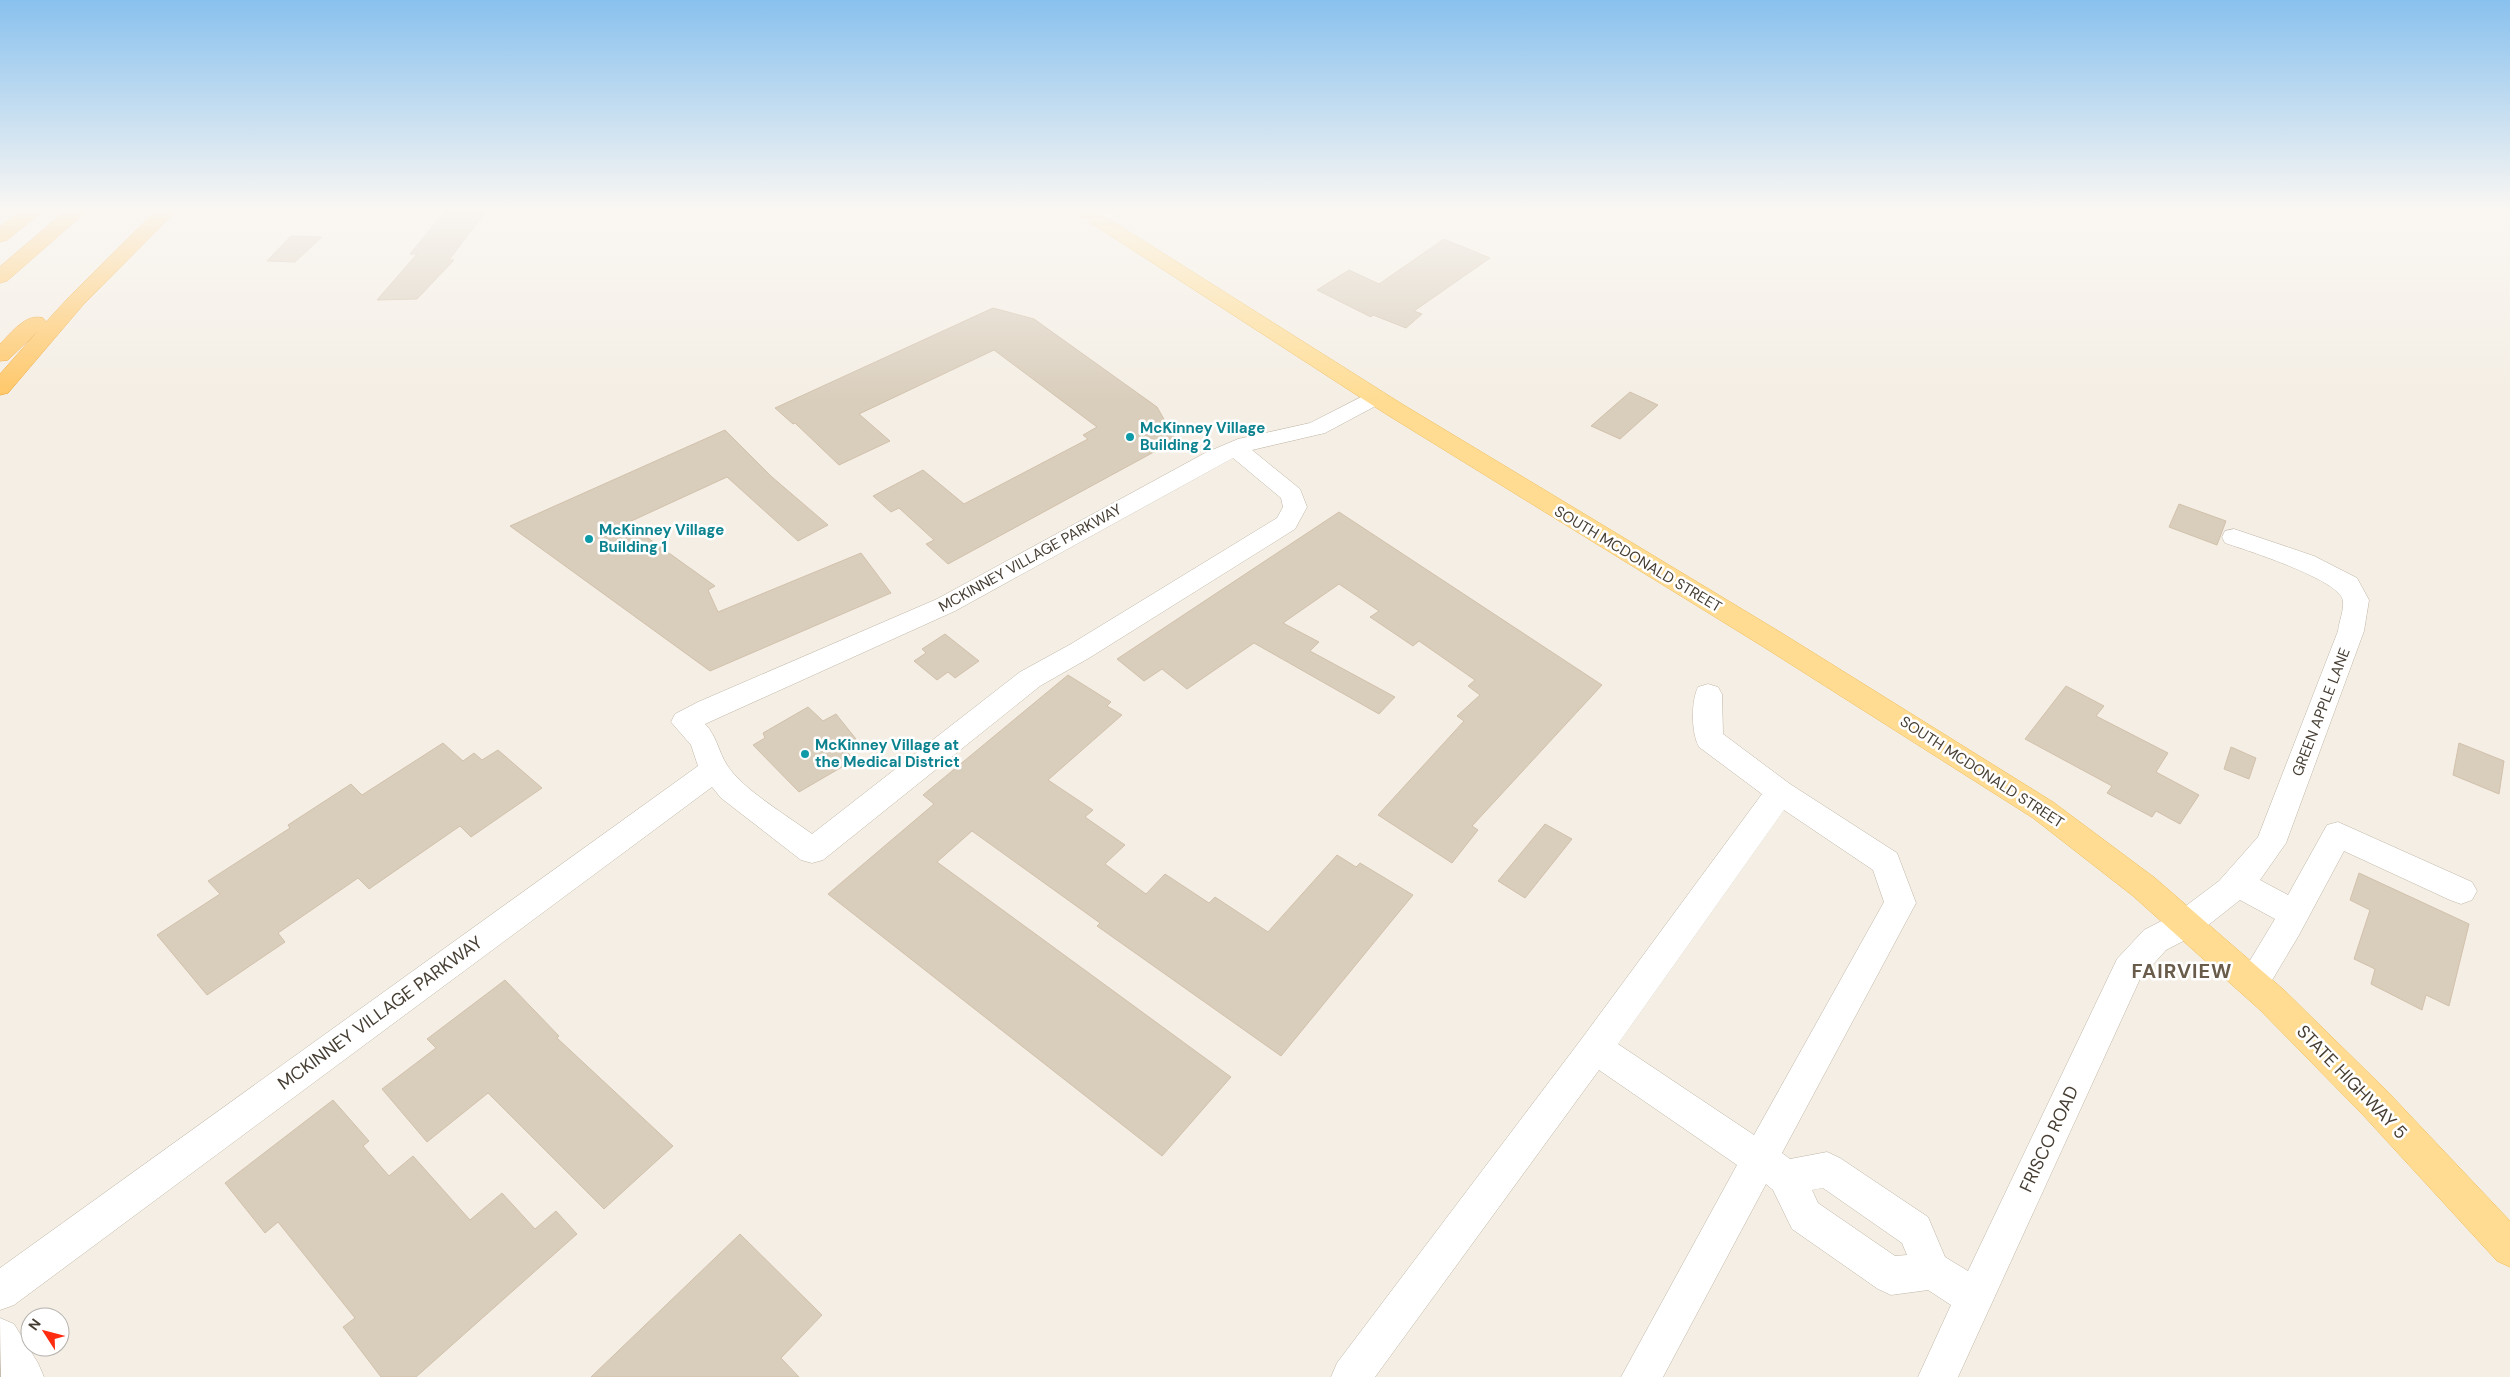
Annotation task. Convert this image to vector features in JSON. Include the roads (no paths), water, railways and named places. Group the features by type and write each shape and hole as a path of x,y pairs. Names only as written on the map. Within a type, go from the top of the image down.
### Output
{"highway":[{"path":"0,355 88,273"},
{"path":"0,388 76,301 104,273"}],"main road":[{"name":"SOUTH MCDONALD STREET","path":"1181,273 1375,397 1779,644 2043,810 2118,866 2186,924"},
{"name":"STATE HIGHWAY 5","path":"2186,924 2253,982 2375,1103 2510,1248"}],"street":[{"name":"MCKINNEY VILLAGE PARKWAY","path":"0,1291 714,770 703,740 685,722 708,709 904,625 946,605 1198,465 1235,448 1317,428 1375,397"},
{"path":"714,770 730,790 812,851 1030,678 1088,646 1286,523 1295,507 1292,495 1235,448"},
{"name":"GREEN APPLE LANE","path":"2186,924 2237,883 2271,843 2351,631 2356,600 2348,584 2305,562 2234,537"},
{"path":"1641,1377 1773,1169 1900,903 1886,862 1780,792 1709,739 1708,694"},
{"path":"1351,1377 1595,1048 1780,792"},
{"path":"2253,982 2294,914 2338,834 2461,891"},
{"path":"2237,883 2294,914"},
{"name":"FRISCO ROAD","path":"1938,1377 2128,969 2155,940 2186,924"},
{"path":"1595,1048 1773,1169 1805,1216 1891,1276 1932,1270"},
{"path":"1773,1169 1827,1170 1915,1230 1932,1270 1975,1298"},
{"path":"0,1338 24,1377"}],"place":[{"name":"McKinney Village Building 2","path":"1130,437"},
{"name":"McKinney Village Building 1","path":"589,539"},
{"name":"McKinney Village at the Medical District","path":"805,754"}],"district":[{"name":"FAIRVIEW","path":"2182,971"}]}
